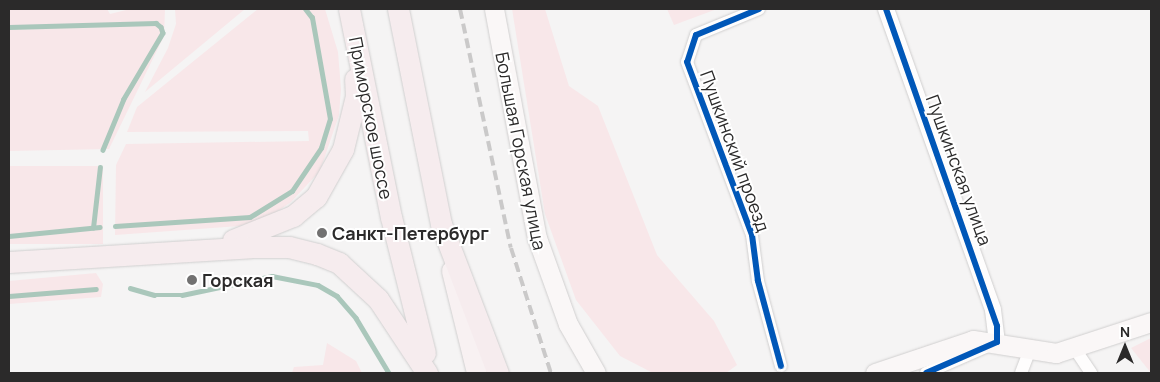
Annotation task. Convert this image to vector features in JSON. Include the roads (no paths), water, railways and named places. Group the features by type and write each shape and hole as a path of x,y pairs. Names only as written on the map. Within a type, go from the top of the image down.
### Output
{"highway":[{"path":"398,9 441,224 498,373"},
{"path":"206,248 268,229 316,197 343,149 356,96 351,18"},
{"name":"Приморское шоссе","path":"351,18 391,217 431,373"},
{"path":"9,262 206,248 289,247 339,263 378,299 427,373"}],"main road":[{"name":"Большая Горская улица","path":"494,9 537,238 549,280 593,370"},
{"path":"441,224 477,373"},
{"path":"875,373 973,340 997,342 1029,352 1075,348 1151,322"}],"street":[{"name":"Пушкинский проезд","path":"760,9 696,35 687,62 752,236 758,281 782,366"},
{"name":"Пушкинская улица","path":"886,9 993,310 997,342"},
{"path":"926,373 997,342"},
{"path":"1075,348 1091,373"},
{"path":"1021,373 1029,352"}],"waterway":[{"path":"115,226 250,217 292,191 321,148 330,119 312,18 305,9"},
{"path":"9,27 156,23 161,27 163,33 124,99 103,150"},
{"path":"93,228 100,167"},
{"path":"9,236 100,227"},
{"path":"130,288 154,295 182,295 272,276 318,285 337,296 356,318 389,373"},
{"path":"9,296 96,289"}],"railway":[{"path":"460,9 511,248 551,373"}],"place":[{"name":"Санкт-Петербург","path":"322,233"},
{"name":"Горская","path":"192,280"}]}
